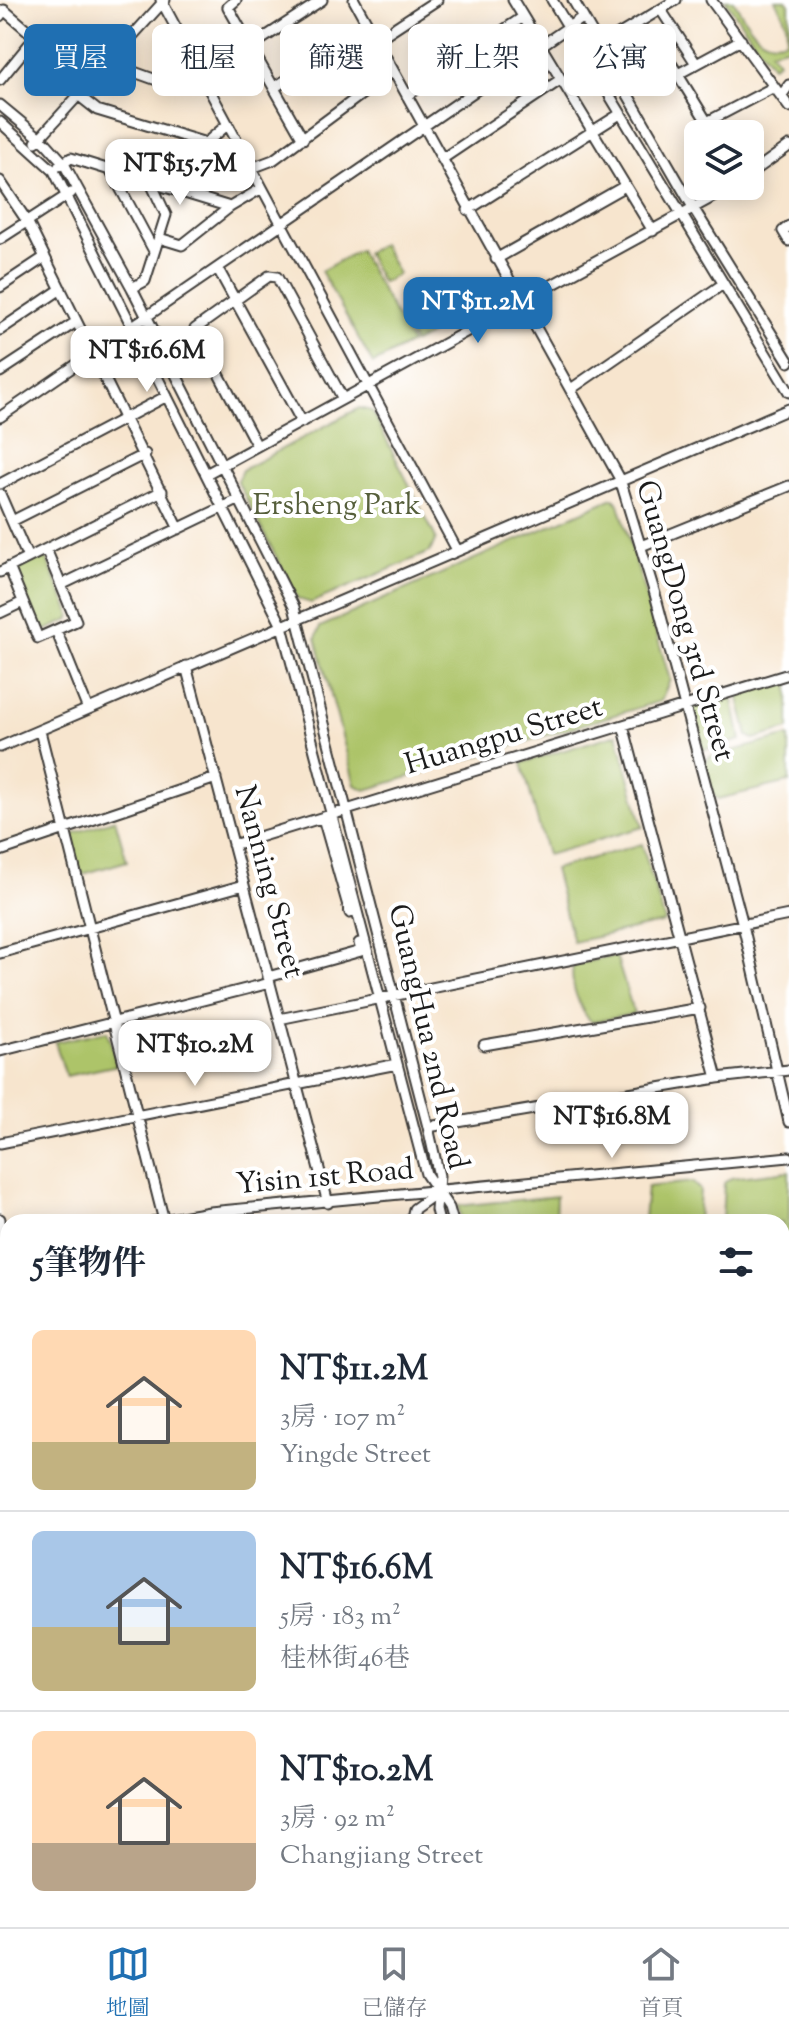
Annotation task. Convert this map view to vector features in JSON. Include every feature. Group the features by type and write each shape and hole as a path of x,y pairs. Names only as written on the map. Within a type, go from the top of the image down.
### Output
{"street":[{"path":"236,0 228,7 237,24"},
{"path":"264,38 322,0"},
{"name":"GuangDong 3rd Street","path":"354,0 366,24"},
{"path":"392,30 437,0"},
{"path":"513,0 527,24"},
{"path":"552,0 566,24"},
{"path":"573,0 587,24"},
{"path":"637,24 676,0"},
{"path":"711,0 789,107"},
{"path":"136,31 163,1 457,550"},
{"path":"661,10 695,62"},
{"path":"2,13 24,29"},
{"path":"407,96 523,17"},
{"path":"572,24 583,17"},
{"path":"741,40 675,70 707,122 774,87"},
{"path":"0,80 24,51"},
{"path":"548,60 653,231"},
{"path":"264,71 303,139"},
{"path":"252,168 273,160 393,71"},
{"name":"GuangDong 3rd Street","path":"393,71 620,479 641,546 743,925 789,1122"},
{"path":"442,159 560,80"},
{"path":"274,88 280,84"},
{"path":"781,96 789,85"},
{"path":"31,148 77,96"},
{"path":"79,96 97,110 206,143"},
{"path":"0,417 468,96"},
{"path":"609,96 789,392"},
{"path":"629,96 694,209 789,362"},
{"name":"GuangHua 2nd Road","path":"0,105 40,137 63,162 147,317 299,620 428,1127 439,1176 438,1192"},
{"path":"468,210 620,114"},
{"name":"GuangHua 2nd Road","path":"0,122 54,171 282,626 327,816 353,901 377,999 426,1174 438,1192"},
{"path":"206,143 227,125"},
{"path":"196,194 207,151 206,143"},
{"path":"764,164 789,146"},
{"path":"54,171 71,158 196,194 230,207"},
{"path":"110,169 154,251"},
{"path":"132,288 145,281 166,215 150,181"},
{"path":"2,186 27,221 145,454 179,529"},
{"path":"496,259 625,186"},
{"path":"159,238 182,245 230,207 262,188"},
{"path":"0,239 78,189"},
{"path":"206,474 709,200"},
{"path":"789,226 783,231 789,241"},
{"path":"0,287 45,257"},
{"path":"218,269 302,422"},
{"path":"257,446 195,329 269,276 277,277 343,399"},
{"path":"571,389 723,284"},
{"path":"0,330 61,289"},
{"path":"0,372 76,322"},
{"path":"0,484 167,396"},
{"path":"0,747 87,707 299,620 620,479 789,409"},
{"path":"12,521 145,454"},
{"path":"641,546 789,486"},
{"path":"46,549 76,621 38,638 5,569 162,491"},
{"path":"0,494 28,558"},
{"path":"61,585 238,500"},
{"path":"0,613 23,602"},
{"path":"56,630 87,707"},
{"name":"Nanning Street","path":"186,666 328,1203"},
{"name":"Huangpu Street","path":"233,845 789,674"},
{"path":"623,725 717,1078"},
{"path":"40,731 162,1214"},
{"path":"0,851 216,778"},
{"path":"327,816 361,951 377,999"},
{"path":"0,953 244,885"},
{"name":"GuangHua 2nd Road","path":"353,901 368,896"},
{"path":"279,1019 789,915"},
{"path":"0,1051 114,1023 361,951"},
{"path":"484,1045 700,1008"},
{"path":"0,1143 397,1064"},
{"path":"428,1127 717,1078 789,1070"},
{"name":"Yisin 1st Road","path":"235,1214 789,1157"},
{"path":"413,1214 414,1209 438,1192"},
{"path":"437,1214 438,1192"},
{"path":"438,1192 449,1214"}],"green space":[{"path":"725,0 733,0 760,37 776,42 786,40 787,29 775,0 786,0 789,4 789,46 770,51 778,61 772,66"},
{"path":"382,244 398,274 382,283 366,253"},
{"path":"359,250 411,343 373,364 321,271"},
{"path":"416,305 432,333 414,343 399,315"},
{"name":"Ersheng Park","path":"359,408 372,411 436,538 430,552 311,603 298,599 237,481 242,470"},
{"path":"613,498 619,504 670,680 661,701 366,790 355,785 316,638 320,627"},
{"path":"45,555 71,615 69,620 42,632 38,630 13,572"},
{"path":"789,679 789,729 754,739 748,736 738,694"},
{"path":"732,696 741,740 702,750 691,707"},
{"path":"617,734 643,827 547,855 522,763"},
{"path":"789,736 789,782 718,799 713,795 705,765 709,757"},
{"path":"115,819 127,861 80,875 70,840 75,833"},
{"path":"642,844 665,922 573,942 554,869"},
{"path":"616,956 634,1014 592,1022 576,995 574,964"},
{"path":"107,1031 118,1065 66,1076 55,1042"},
{"path":"789,1171 789,1214 722,1214 724,1183 731,1178"},
{"path":"692,1182 700,1190 698,1214 644,1214 647,1187"},
{"path":"556,1196 555,1214 460,1214 458,1206"}]}
